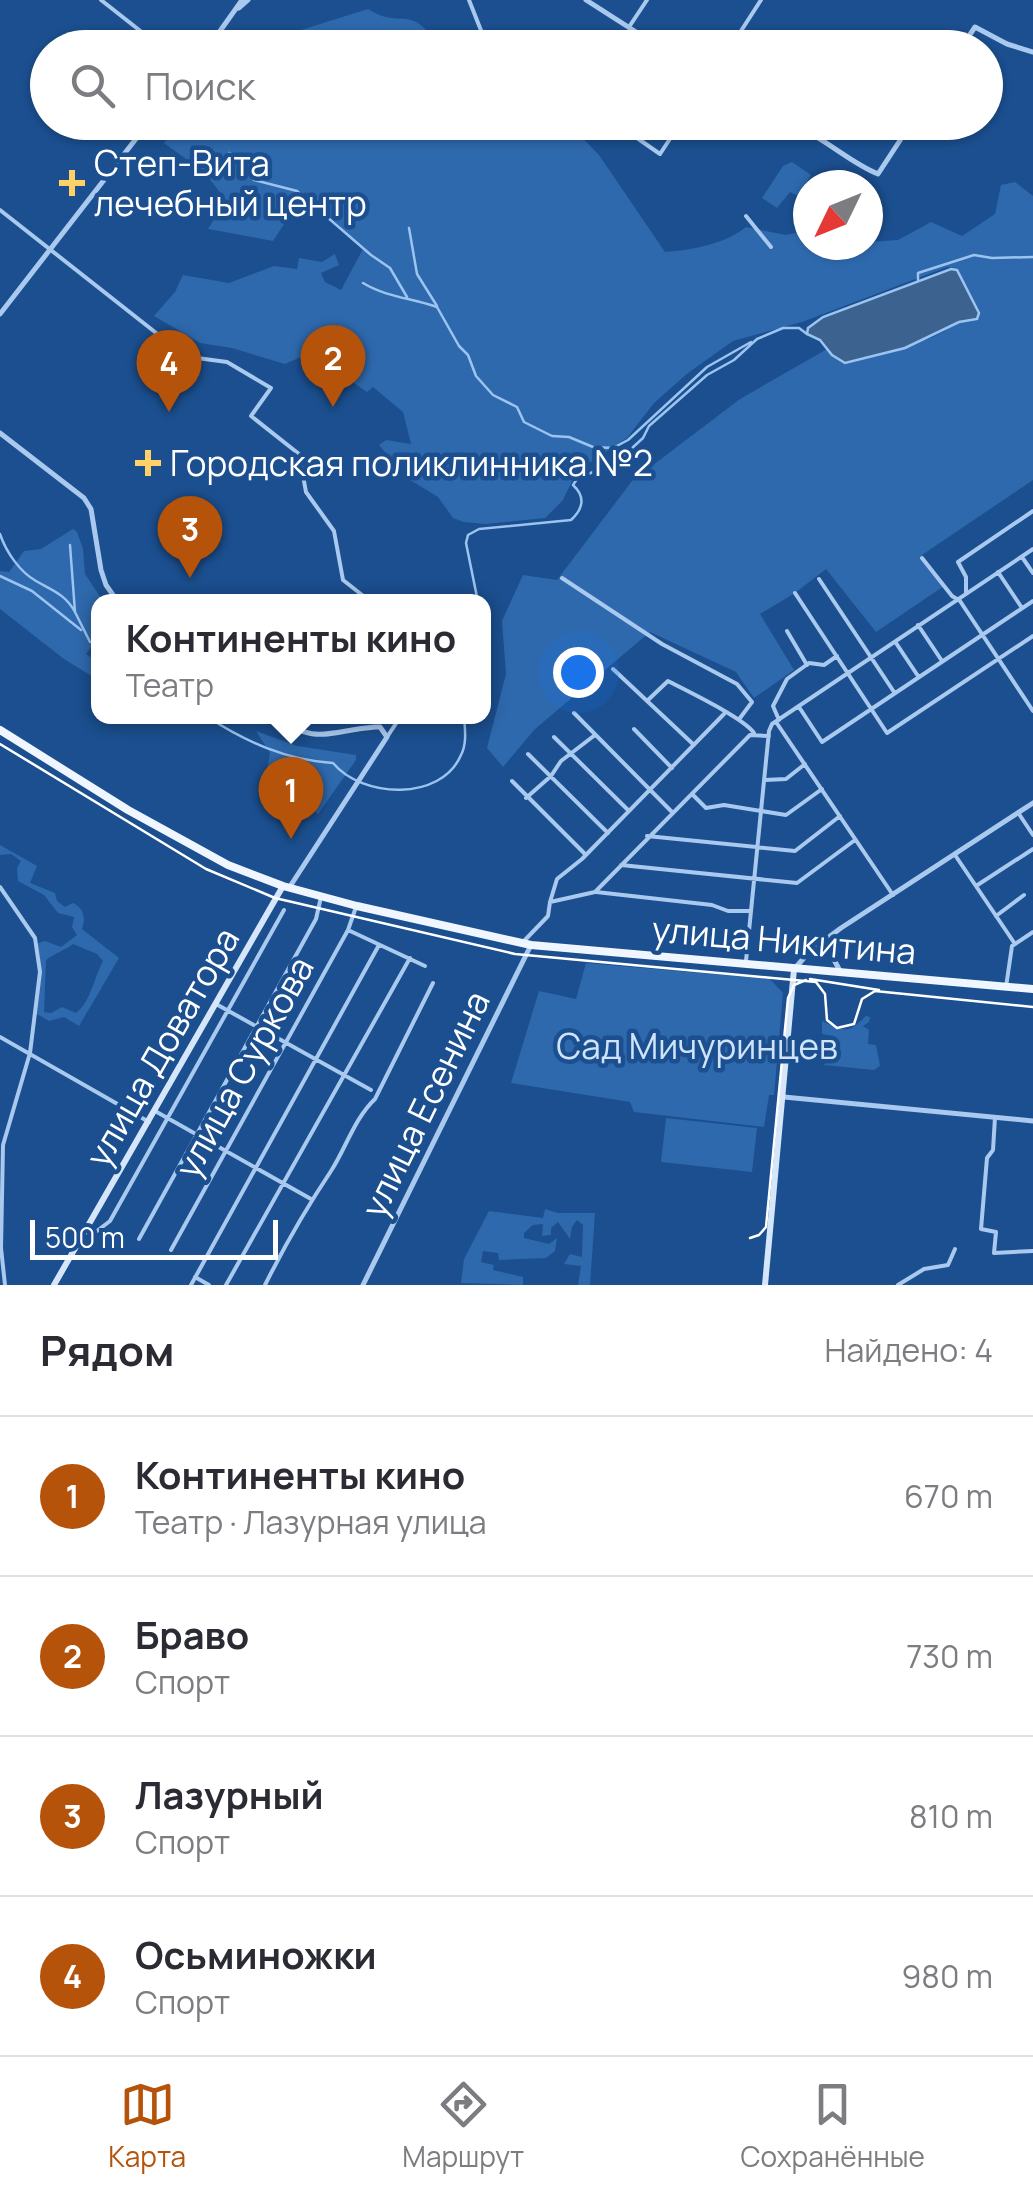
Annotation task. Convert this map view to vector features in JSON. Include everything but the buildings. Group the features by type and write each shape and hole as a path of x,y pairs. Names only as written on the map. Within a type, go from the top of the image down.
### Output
{"main road":[{"name":"улица Никитина","path":"0,730 228,865 286,887 356,906 526,945 1033,990"},
{"name":"улица Доватора","path":"54,1285 286,887"},
{"path":"765,1285 794,969"}],"street":[{"path":"101,0 139,30"},
{"path":"221,30 245,0"},
{"path":"468,0 481,30"},
{"path":"586,0 634,30"},
{"path":"629,27 647,0"},
{"path":"742,30 761,0"},
{"path":"1003,41 1032,52"},
{"path":"0,314 135,140"},
{"path":"640,140 660,154 669,140"},
{"path":"819,140 878,174 900,140"},
{"path":"0,210 174,347 196,358 227,362 271,388 251,416 299,454 306,492 334,531 343,580 361,594"},
{"path":"746,216 771,247"},
{"path":"0,434 84,498 90,509 106,584 113,594"},
{"path":"966,593 966,577 958,562 1030,513 1033,522"},
{"path":"746,966 768,736 777,721 1033,549"},
{"path":"1022,556 1033,573"},
{"path":"922,558 957,599 1033,711"},
{"path":"998,572 1022,608"},
{"path":"562,578 662,644 738,684 752,702 740,718"},
{"path":"819,579 894,692"},
{"path":"795,593 887,732 1033,636"},
{"path":"799,706 822,742 1033,601"},
{"path":"918,625 942,661"},
{"path":"786,631 808,665"},
{"path":"895,641 918,676"},
{"path":"837,656 824,665 808,665 787,679 774,703 777,721 893,895"},
{"path":"613,668 694,745"},
{"path":"648,700 668,682 724,714 740,718 753,735"},
{"path":"574,713 672,812"},
{"path":"526,945 548,916 558,879 724,714"},
{"path":"285,724 308,735 375,726 386,737"},
{"path":"286,887 395,724"},
{"path":"634,728 672,768"},
{"path":"526,798 595,735"},
{"path":"596,892 753,735 768,736"},
{"path":"554,737 629,811"},
{"path":"528,754 608,832"},
{"path":"764,780 786,780 805,764"},
{"path":"512,781 586,855"},
{"path":"692,794 706,808 724,804 786,814 822,789"},
{"path":"794,969 824,940 1033,803"},
{"path":"1018,813 1033,835"},
{"path":"648,836 795,850 840,816"},
{"path":"621,866 798,882 856,840"},
{"path":"976,886 1033,849"},
{"path":"956,855 1015,944"},
{"path":"0,887 35,938 40,972 30,1053 3,1146 1,1248 5,1285"},
{"path":"550,902 596,892 750,911"},
{"path":"996,916 1024,895"},
{"path":"139,1239 316,919 321,897"},
{"name":"улица Суркова","path":"171,1250 348,930 356,906"},
{"path":"97,1231 110,1220 284,910"},
{"path":"348,930 425,966"},
{"path":"1006,987 1015,944 1033,932"},
{"path":"824,940 840,971"},
{"path":"190,1285 379,945"},
{"name":"улица Есенина","path":"363,1285 526,945"},
{"path":"226,1285 410,958"},
{"path":"265,1285 311,1199 365,1109 375,1099 432,983"},
{"path":"216,1004 371,1090"},
{"path":"0,1038 148,1122"},
{"path":"784,1097 1033,1121"},
{"path":"154,1111 311,1199"},
{"path":"995,1117 994,1145 986,1158 981,1229 996,1232 994,1253 1033,1251"},
{"path":"898,1285 924,1269 948,1266 955,1249"},
{"path":"195,1277 209,1285"}],"green space":[{"path":"368,9 389,18 413,21 426,30 301,30"},
{"path":"166,140 584,140 599,155 665,252 708,245 746,227 793,233 793,260 883,260 883,241 898,240 931,222 962,236 995,214 1001,185 1015,182 1033,196 1033,480 922,555 944,586 876,632 826,569 760,614 794,670 754,698 736,672 650,632 535,729 503,767 487,748 506,674 502,621 523,575 557,580 632,481 740,399 827,349 845,363 919,342 959,322 958,268 947,267 802,322 733,341 654,403 627,438 572,474 563,500 545,518 486,524 464,522 453,518 438,497 407,478 379,445 386,440 411,444 403,412 373,387 367,392 310,353 285,364 200,343 154,316 175,292 183,275 229,283 274,266 297,269 299,258 322,262 335,254 339,265 321,273 325,282 341,290 363,249 305,192 273,241 208,229 226,200 204,172 164,143"},
{"path":"792,162 804,170 793,170 793,194 790,192 777,208 762,198 783,166"},
{"path":"73,529 77,532 85,574 98,594 91,594 91,647 86,654 91,657 91,676 0,609 0,571 9,572 24,551 41,549"},
{"path":"256,731 297,746 356,755 356,760 318,814 266,777 270,753"},
{"path":"0,845 37,866 30,883 55,893 57,901 65,907 77,905 83,914 82,929 119,958 79,1026 64,1017 49,1021 35,1013 41,977 38,943 45,941 61,947 77,935 72,927 74,917 58,913 44,895 18,881 21,861 11,854 0,855","holes":["73,944 97,954 103,961 81,1009 76,1013 62,1007 44,1012 46,960"]},
{"name":"Сад Мичуринцев","path":"586,963 770,979 783,993 774,1095 769,1095 764,1127 634,1112 630,1102 511,1083 539,991 576,999"},
{"path":"870,1017 863,1026 869,1030 868,1044 876,1045 880,1066 874,1070 824,1065 831,1056 831,1036 822,1034 822,1021 846,1029"},
{"path":"666,1118 757,1128 752,1172 661,1162"},
{"path":"545,1209 595,1213 590,1285 578,1285 581,1266 564,1264 570,1254 582,1257 583,1225 577,1220 570,1239 558,1222 551,1228 551,1235 542,1236 543,1224 533,1225 524,1233 524,1238 549,1244 557,1238 555,1251 546,1258 499,1260 498,1253 483,1251 481,1262 494,1265 493,1270 523,1277 523,1285 461,1283 464,1259 489,1211 543,1218"}],"shaded area":[{"path":"957,270 979,313 977,319 959,322 905,348 845,363 820,340 807,334 808,328 823,317"}],"waterway":[{"path":"229,153 240,158 254,180 297,191 390,268 407,297"},
{"path":"409,228 417,274 437,306"},
{"path":"918,280 918,273 974,255 1033,257"},
{"path":"363,283 437,307 468,355 476,376 493,395 517,407 524,422 552,436 569,437 593,447 613,448 628,440 707,367 751,342"},
{"path":"476,594 466,543 468,535 479,529 571,520 581,503 573,485 577,479 618,461 643,438 649,426 707,375 734,360 757,339 783,328 799,328 807,334"},
{"path":"0,534 19,567 63,597 75,612"},
{"path":"70,545 75,612 90,642"},
{"path":"0,576 32,591 81,630"},
{"path":"219,724 267,748 333,763 362,783 400,790 437,781 451,770 464,746 464,724"}],"tram line":[{"path":"0,744 206,869 275,898 515,954 816,982 825,994 827,1020 837,1028 854,1024 862,999 875,991 1033,1007"},
{"path":"810,979 879,990"},
{"path":"750,1238 766,1227 788,998 794,985 806,980"}],"place":[{"name":"Степ-Вита лечебный центр","path":"72,183"},
{"name":"Браво","path":"333,407"},
{"name":"Осьминожки","path":"169,412"},
{"name":"Городская поликлинника №2","path":"148,463"},
{"name":"Лазурный","path":"190,578"},
{"name":"Континенты кино","path":"291,839"}]}
